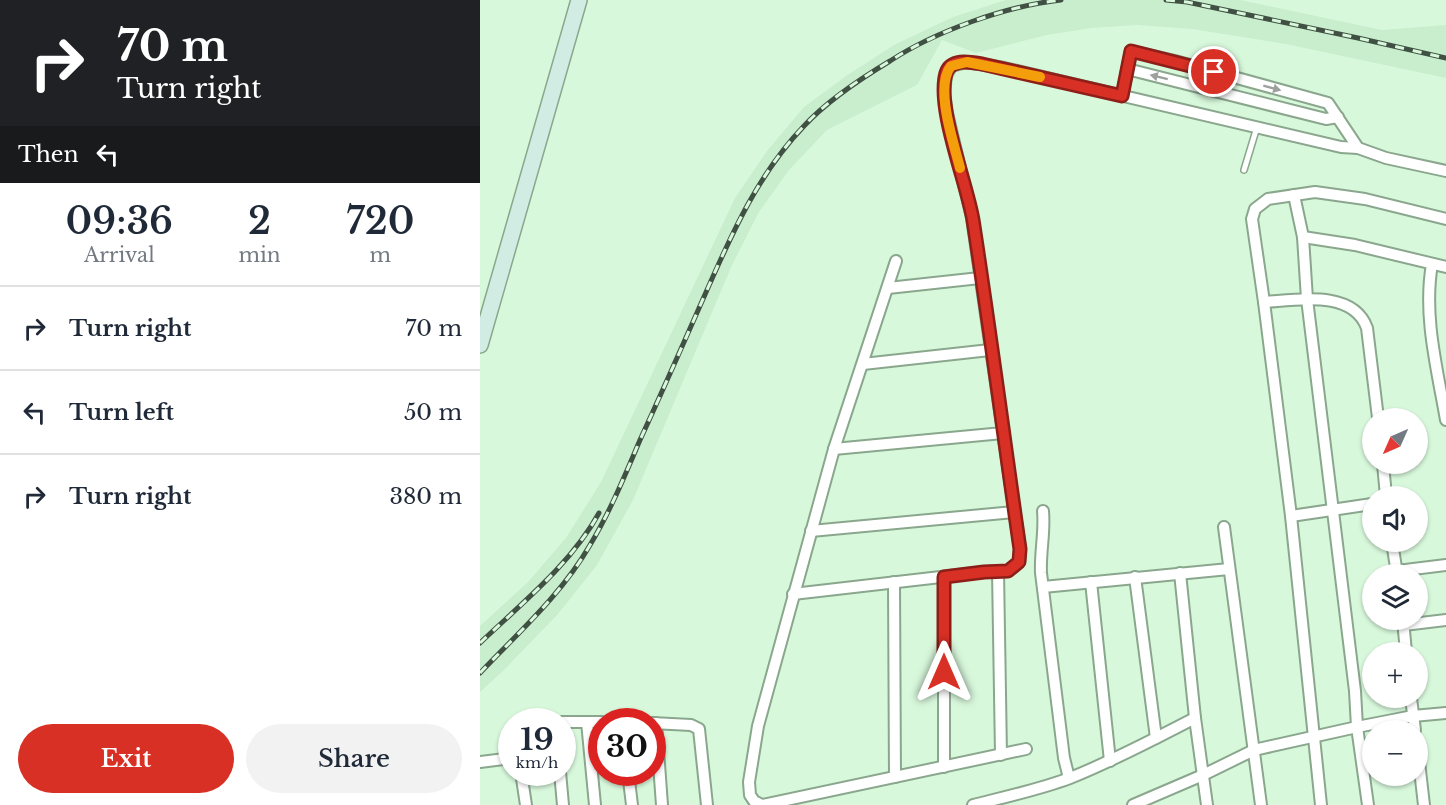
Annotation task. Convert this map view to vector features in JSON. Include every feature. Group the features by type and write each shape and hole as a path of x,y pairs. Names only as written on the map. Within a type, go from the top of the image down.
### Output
{"street":[{"path":"480,345 579,0"},
{"path":"1122,96 1131,51 1328,103 1359,147"},
{"path":"793,594 1008,571 1019,562 1020,549 972,218 944,94 947,70 954,64 960,62 982,64 1341,147 1359,147 1386,158 1446,171"},
{"path":"1127,69 1326,119 1338,117"},
{"path":"1321,805 1291,516 1252,215 1260,204 1268,200 1315,192 1365,199 1446,219"},
{"path":"1294,195 1303,237 1307,299 1368,805"},
{"path":"1303,237 1355,245 1446,267"},
{"path":"896,261 834,449 793,594 758,726 749,782 750,795 754,801 763,805 1026,749"},
{"path":"1432,264 1429,285 1431,337 1446,420"},
{"path":"888,288 980,278"},
{"path":"1264,302 1307,299 1339,302 1357,311 1364,319 1367,328 1377,408"},
{"path":"863,364 990,350"},
{"path":"834,449 1003,433"},
{"path":"1291,516 1362,506"},
{"path":"1043,511 1045,530 1041,555 1043,587 1064,758 1069,778"},
{"path":"811,531 1014,512"},
{"path":"1224,527 1261,805"},
{"path":"1428,569 1446,566"},
{"path":"1043,587 1228,569"},
{"path":"998,571 1001,754"},
{"path":"1180,573 1195,718 1207,805"},
{"path":"944,577 944,767"},
{"path":"1135,577 1156,738"},
{"path":"894,582 895,777"},
{"path":"1091,582 1110,761"},
{"path":"1428,621 1446,620"},
{"path":"1412,708 1414,720"},
{"path":"1133,805 1203,776 1254,750 1413,716 1446,713"},
{"path":"973,805 1069,778 1110,761 1195,718"},
{"path":"576,722 587,722 595,805"},
{"path":"666,724 691,725 699,729 706,805"},
{"path":"480,762 498,760"},
{"path":"523,786 526,805"},
{"path":"561,786 563,805"},
{"path":"630,786 632,805"},
{"path":"660,786 662,805"},
{"path":"1422,786 1424,805"}],"lane":[{"path":"1244,170 1257,127"}],"shaded area":[{"path":"1006,0 1240,0 1382,30 1446,25 1446,78 1286,44 1192,29 1137,25 1091,28 1047,35 976,53 942,40 917,85 827,130 789,170 759,212 732,265 633,500 597,565 558,614 480,692 480,626 528,582 566,538 601,482 735,198 767,151 804,107 894,45 953,17"}],"railway":[{"path":"480,673 553,596 590,545 617,493 737,225 760,183 788,144 813,116 834,99 908,50 950,30 995,14 1061,0"},
{"path":"1166,0 1187,2 1446,58"},
{"path":"480,643 560,566 588,532 599,513"}],"slow traffic":[{"path":"960,168 944,94 947,70 954,64 967,62 1040,77"}],"route":[{"path":"944,672 944,577 1008,571 1019,562 1020,549 972,218 944,94 947,70 960,62 982,64 1122,96 1131,51 1214,72"}]}
